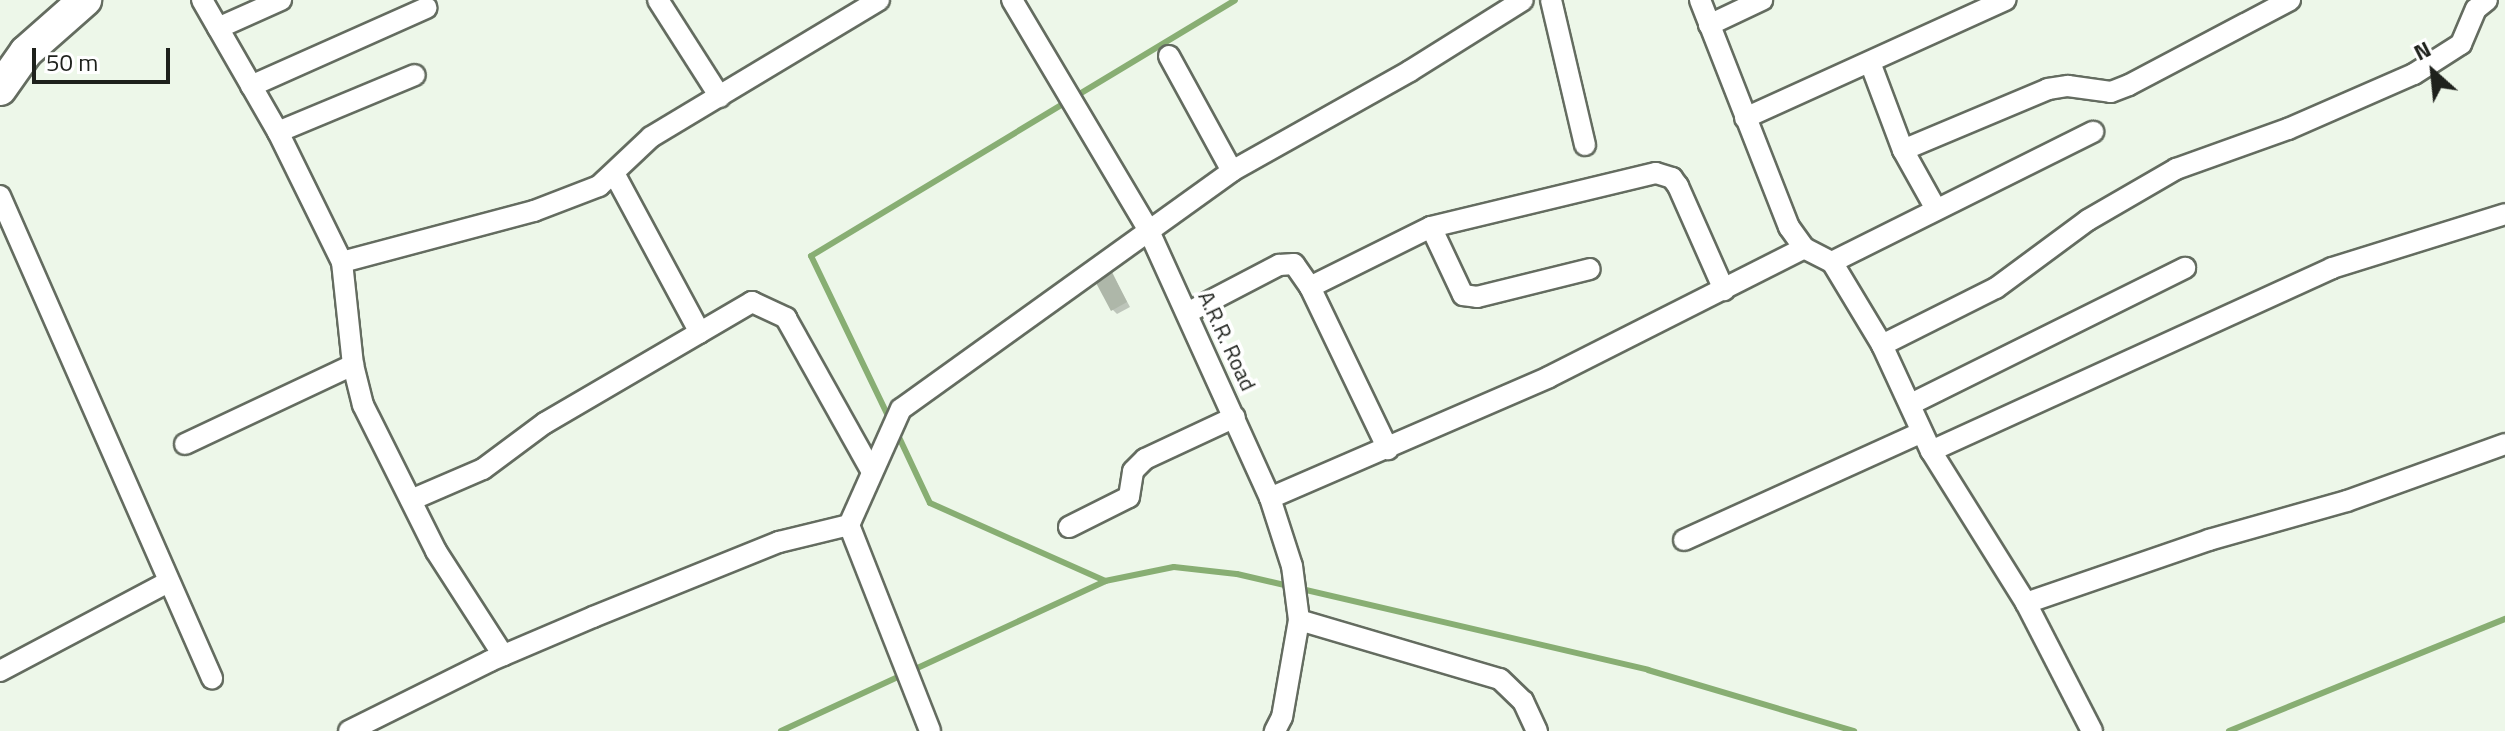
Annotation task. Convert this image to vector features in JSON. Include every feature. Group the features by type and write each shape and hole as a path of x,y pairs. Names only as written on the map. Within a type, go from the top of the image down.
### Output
{"main road":[{"path":"0,89 26,52 85,0"}],"street":[{"path":"202,0 278,132 342,262 353,365 363,405 436,551 503,655"},
{"path":"218,28 281,0"},
{"path":"658,0 720,97"},
{"path":"342,262 534,211 615,175 632,153 879,0"},
{"name":"A.R.R. Road","path":"1012,0 1148,229 1270,498 1292,566 1298,613 1282,717 1275,731"},
{"path":"930,731 911,691 849,525 884,440 901,409 1232,171 1410,71 1523,0"},
{"path":"1551,0 1585,145"},
{"path":"1700,0 1789,227 1804,248 1832,262 1882,345 1913,403 1931,451 2026,603 2092,731"},
{"path":"1709,25 1762,0"},
{"path":"1745,118 1871,65 2005,0"},
{"path":"1903,150 2048,89 2068,86 2111,92 2290,0"},
{"path":"1882,345 1996,288 2088,220 2176,169 2288,129 2414,74 2461,44 2476,9 2487,0"},
{"path":"251,86 426,8"},
{"path":"1169,56 1232,171"},
{"path":"1871,65 1903,150 1936,209"},
{"path":"278,132 415,75"},
{"path":"1832,262 2093,132"},
{"path":"1310,287 1431,227 1664,174 1678,186 1724,290"},
{"path":"615,175 700,333"},
{"path":"0,196 212,678"},
{"path":"1931,451 2332,268 2505,214"},
{"path":"1431,227 1463,295 1477,297 1590,269"},
{"path":"1270,498 1388,449 1724,290 1804,248"},
{"path":"1187,313 1286,263 1298,268 1388,449"},
{"path":"1913,403 2185,268"},
{"path":"411,500 483,469 545,423 752,302 786,318 871,470"},
{"path":"185,444 353,365"},
{"path":"1069,527 1129,497 1136,465 1235,417"},
{"path":"1684,540 1922,432"},
{"path":"2026,603 2209,540 2347,501 2505,444"},
{"path":"349,731 503,655 779,542 849,525"},
{"path":"0,671 168,582"},
{"path":"1298,613 1500,679 1523,701 1537,731"}],"building":[{"path":"1112,272 1127,302 1111,311 1095,281"}],"waterway":[{"path":"890,420 811,256 1235,0"},
{"path":"897,433 930,503 1105,581"},
{"path":"781,731 1105,581 1174,567 1237,574 1648,670 1854,731"},
{"path":"2229,731 2505,619"}]}
